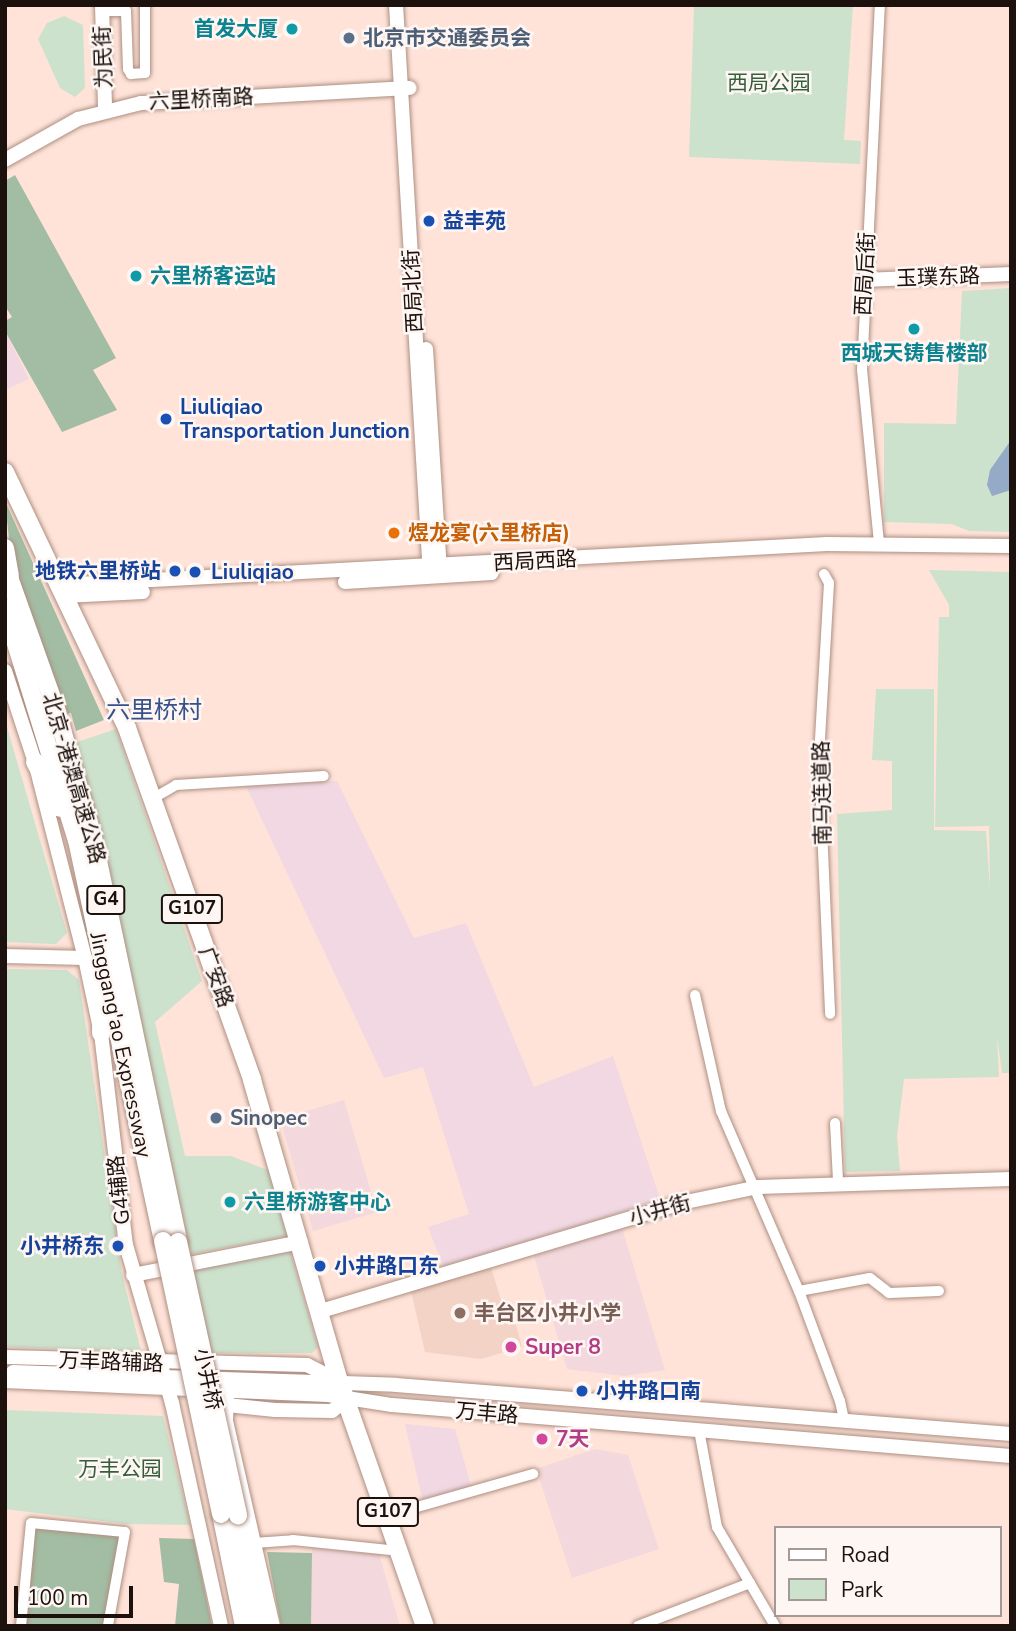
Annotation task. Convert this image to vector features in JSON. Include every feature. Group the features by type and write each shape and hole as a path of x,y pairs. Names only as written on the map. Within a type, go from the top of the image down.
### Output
{"highway":[{"name":"广安路","path":"5,472 127,728 253,1080 339,1381"},
{"name":"北京-港澳高速公路","path":"5,548 7,571 56,709 93,837 171,1241"},
{"name":"Jinggang'ao Expressway","path":"5,608 77,840 171,1241"},
{"path":"35,762 77,840"},
{"path":"101,1033 103,958"},
{"name":"小井桥","path":"171,1241 230,1515"},
{"name":"G107","path":"339,1381 389,1514 425,1626"},
{"name":"G4","path":"230,1515 244,1626"},
{"name":"G4","path":"230,1515 260,1626"}],"street":[{"path":"102,8 126,8 128,69 131,74 145,73 145,5"},
{"name":"西局北街","path":"396,5 405,89 435,572"},
{"name":"西局北街","path":"405,5 405,89"},
{"name":"西局后街","path":"880,5 864,280 862,370 880,542"},
{"name":"为民街","path":"102,8 105,109"},
{"name":"六里桥南路","path":"5,160 59,128 105,109 141,103 405,89"},
{"name":"玉璞东路","path":"864,280 1011,274"},
{"name":"西局西路","path":"435,572 880,542 1011,545"},
{"name":"西局西路","path":"62,591 880,550 1011,554"},
{"name":"南马连道路","path":"824,574 829,583 819,760 830,1014"},
{"name":"G4辅路","path":"5,671 35,762 85,958 101,1033 133,1275 178,1432 221,1626"},
{"path":"152,799 176,785 324,776"},
{"path":"5,956 85,958"},
{"path":"695,995 721,1111 758,1187 841,1401 844,1420"},
{"path":"835,1123 838,1181"},
{"name":"小井街","path":"321,1311 681,1203 758,1187 838,1181 1011,1179"},
{"path":"133,1275 301,1242"},
{"path":"799,1291 870,1278 889,1293 939,1291"},
{"name":"万丰路辅路","path":"5,1357 163,1377"},
{"name":"万丰路","path":"5,1372 339,1381 1011,1434"},
{"name":"万丰路","path":"5,1381 163,1377 222,1396 346,1399 1011,1456"},
{"path":"392,1405 389,1398 396,1385"},
{"path":"222,1396 273,1626"},
{"path":"775,1415 777,1429 720,1426 699,1430 717,1527 775,1626"},
{"path":"178,1432 183,1421 192,1417 226,1420"},
{"path":"835,1443 830,1434 837,1426 888,1430 915,1426"},
{"path":"389,1514 533,1474"},
{"path":"21,1626 31,1523 125,1532 108,1626"},
{"path":"254,1543 293,1540 401,1551"},
{"path":"638,1626 750,1583"}],"shaded area":[{"path":"5,331 29,379 5,390"},
{"path":"337,781 414,938 466,923 534,1087 613,1056 660,1199 445,1271 428,1227 469,1214 423,1067 384,1078 245,784"},
{"path":"344,1100 377,1212 313,1231 280,1119"},
{"path":"622,1228 665,1370 624,1376 567,1369 534,1256"},
{"name":"丰台区小井小学","path":"490,1264 508,1323 515,1321 522,1347 481,1359 425,1352 411,1291"},
{"path":"405,1424 455,1429 472,1489 423,1502"},
{"path":"595,1449 628,1455 659,1549 572,1578 536,1469"},
{"path":"312,1548 379,1554 400,1626 311,1626"}],"green space":[{"name":"西局公园","path":"694,5 853,5 844,140 861,141 860,164 689,157"},
{"path":"64,16 83,25 85,88 75,97 60,88 38,39 47,23"},
{"path":"15,175 116,358 93,370 117,410 62,432 5,331 5,321 12,317 5,306 5,181"},
{"path":"1011,288 1011,532 969,531 952,524 884,522 884,423 956,424 962,291"},
{"path":"5,501 104,720 76,731 71,713 61,714 11,558"},
{"path":"929,570 1011,572 1011,1073 1002,1073 997,1036 999,1077 904,1079 897,1136 900,1171 845,1172 837,814 892,810 892,761 872,760 876,689 934,689 934,830 986,831 990,889 989,826 935,827 939,617 949,617 949,605"},
{"path":"5,720 67,933 56,944 5,942"},
{"path":"116,729 202,981 155,1022 185,1156 231,1156 270,1171 289,1236 191,1254 77,742"},
{"path":"5,969 67,970 79,980 122,1274 141,1351 5,1347"},
{"path":"290,1251 318,1347 312,1353 210,1353 193,1268"},
{"name":"万丰公园","path":"5,1410 163,1416 190,1525 127,1524 5,1509"},
{"path":"35,1527 120,1536 103,1626 24,1626"},
{"path":"159,1538 194,1539 212,1626 175,1626 179,1584 164,1582"},
{"path":"267,1552 312,1553 311,1626 281,1626"}],"water":[{"path":"1011,440 1011,490 992,496 987,485 990,470"}],"place":[{"name":"首发大厦","path":"292,29"},
{"name":"北京市交通委员会","path":"349,38"},
{"name":"益丰苑","path":"429,221"},
{"name":"六里桥客运站","path":"136,276"},
{"name":"西城天铸售楼部","path":"914,329"},
{"name":"Liuliqiao Transportation Junction","path":"166,419"},
{"name":"煜龙宴(六里桥店)","path":"394,533"},
{"name":"地铁六里桥站","path":"175,571"},
{"name":"Liuliqiao","path":"195,572"},
{"name":"Sinopec","path":"216,1118"},
{"name":"六里桥游客中心","path":"230,1202"},
{"name":"小井桥东","path":"118,1246"},
{"name":"小井路口东","path":"320,1266"},
{"name":"丰台区小井小学","path":"460,1313"},
{"name":"Super 8","path":"511,1347"},
{"name":"小井路口南","path":"582,1391"},
{"name":"7天","path":"542,1439"}],"district":[{"name":"六里桥村","path":"154,711"}]}
